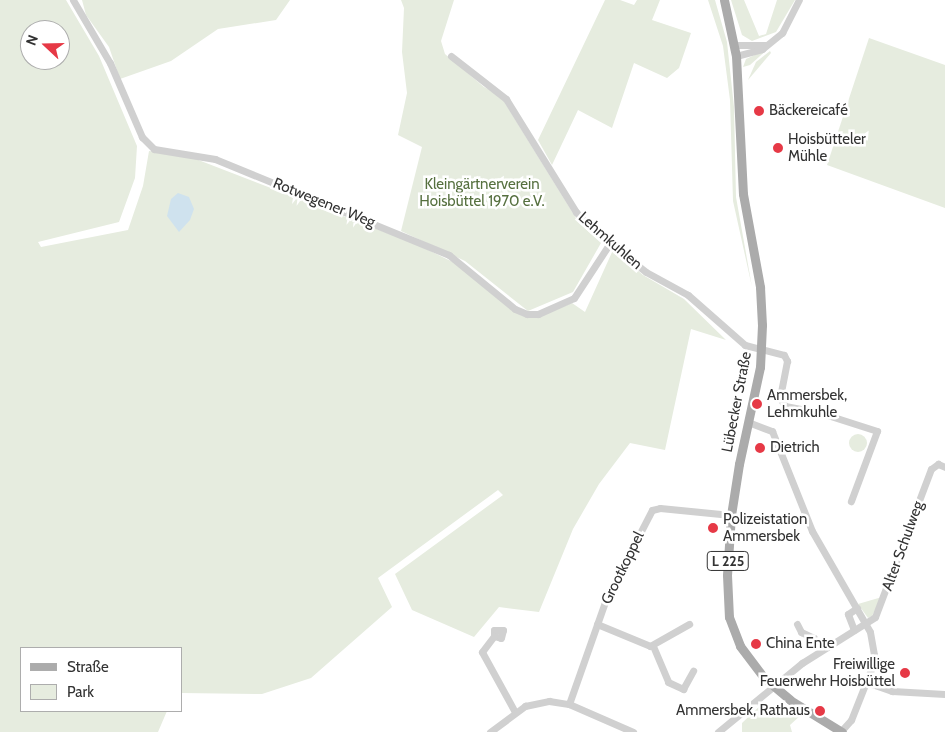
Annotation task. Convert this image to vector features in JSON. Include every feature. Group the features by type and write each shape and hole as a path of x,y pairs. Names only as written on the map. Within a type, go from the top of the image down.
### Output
{"main road":[{"name":"Lübecker Straße","path":"724,0 736,56 743,194 760,287 762,349 731,515 727,583 729,617 747,656 774,688 841,732"}],"street":[{"name":"Rotwegener Weg","path":"73,0 106,54 137,128 150,147 215,158 449,255 515,309 527,314 538,314 574,298 610,243"},
{"path":"736,56 765,45 782,33 799,0"},
{"path":"734,45 765,45"},
{"name":"Lehmkuhlen","path":"451,56 506,99 576,212 610,243 646,272 688,295 731,335 751,348 781,353 786,358 780,398 785,406 821,413 877,431 851,501"},
{"path":"748,422 772,432 809,526 866,624 874,655 866,682 850,720 841,732"},
{"name":"Alter Schulweg","path":"866,624 875,617 888,590 935,465 945,467"},
{"name":"Grootkoppel","path":"569,704 597,624 623,564 655,508 731,515"},
{"path":"854,630 848,614 857,608"},
{"path":"597,624 653,646 668,682 683,688 693,670"},
{"path":"653,646 688,624"},
{"path":"797,624 800,632 814,638 821,649"},
{"path":"718,732 728,729 821,649 866,624"},
{"path":"494,636 482,652 515,712"},
{"path":"866,682 892,691 945,694"},
{"path":"490,732 515,712 539,701 569,704 633,732"}],"green space":[{"path":"0,0 66,0 99,56 137,146 135,178 119,222 38,242 41,247 128,230 143,186 149,151 188,156 418,245 463,267 520,315 536,318 572,303 585,312 613,250 643,275 684,299 726,340 691,329 665,450 630,443 599,484 573,529 539,612 499,607 474,637 412,610 395,574 503,495 498,490 378,578 392,607 311,678 262,694 182,693 182,647 20,647 20,712 167,712 158,732 0,732"},
{"path":"82,0 290,0 276,20 218,29 171,61 120,79 109,47 86,15"},
{"name":"Kleingärtnerverein Hoisbüttel 1970 e.V.","path":"401,0 454,0 441,41 445,54 484,87 500,95 579,223 601,243 573,292 528,311 465,261 401,231 422,147 398,135 407,93 402,52 404,8"},
{"path":"605,0 620,0 634,5 637,0 660,0 652,20 691,33 679,68 667,78 634,63 612,128 578,110 552,165 538,140"},
{"path":"708,0 715,0 727,42 734,107 736,197 752,287 733,201 730,100 723,46"},
{"path":"731,0 744,0 759,36 766,34 777,0 795,0 776,32 752,41 742,35"},
{"path":"869,38 945,65 945,208 827,165"},
{"path":"768,49 750,65 743,67 746,59"},
{"path":"770,51 771,53 748,80 756,62"},
{"path":"854,434 862,434 867,439 865,450 854,452 849,447 849,439"},
{"path":"882,597 872,616 868,618 858,604"},
{"path":"764,702 771,706 781,702 801,715 790,725 792,732 742,732 742,723"}],"water":[{"path":"178,193 189,197 194,209 190,220 179,232 167,216 171,199"}],"place":[{"name":"Bäckereicafé","path":"759,111"},
{"name":"Hoisbütteler Mühle","path":"778,148"},
{"name":"Ammersbek, Lehmkuhle","path":"757,404"},
{"name":"Dietrich","path":"760,448"},
{"name":"Polizeistation Ammersbek","path":"713,528"},
{"name":"China Ente","path":"756,644"},
{"name":"Freiwillige Feuerwehr Hoisbüttel","path":"905,673"},
{"name":"Ammersbek, Rathaus","path":"820,711"}]}
